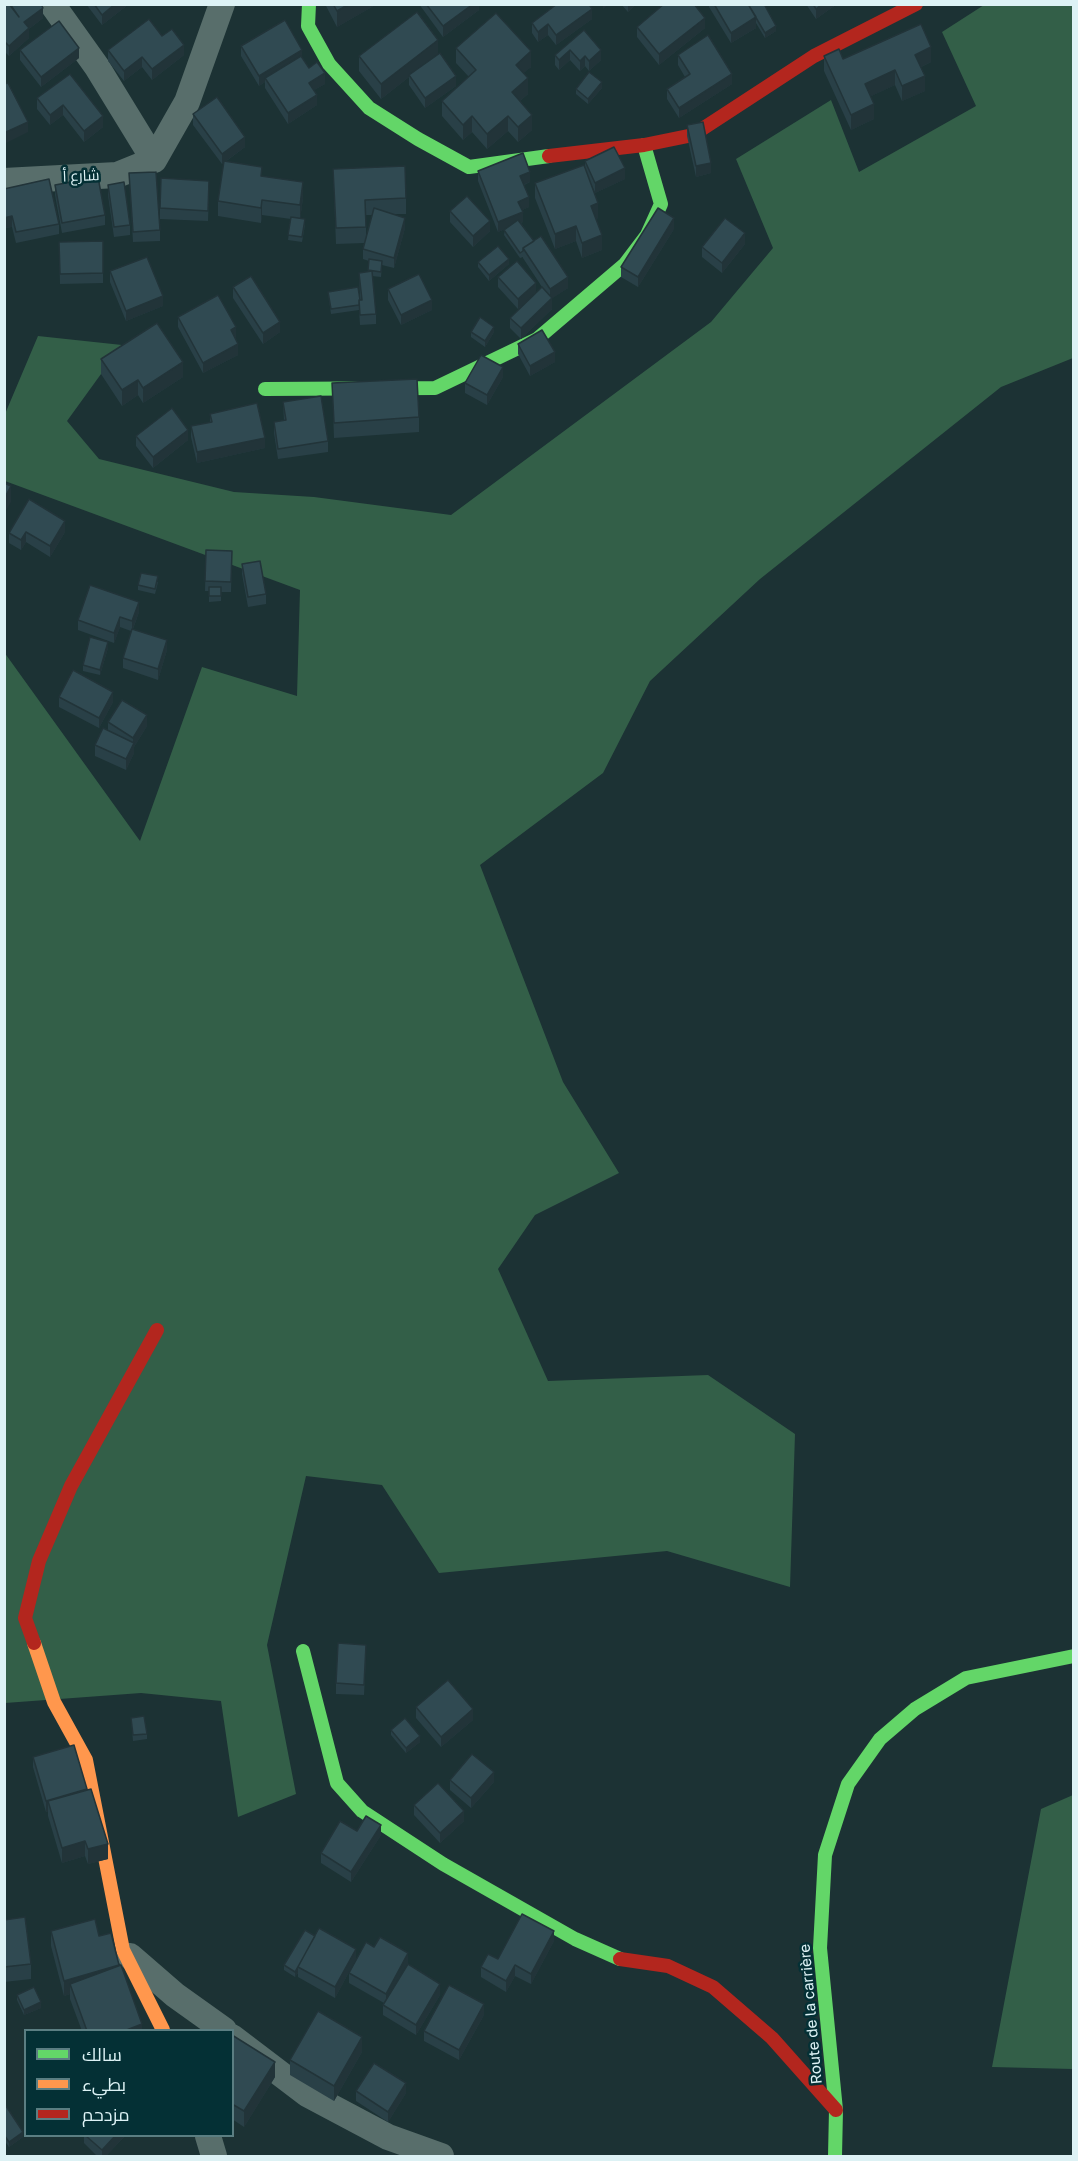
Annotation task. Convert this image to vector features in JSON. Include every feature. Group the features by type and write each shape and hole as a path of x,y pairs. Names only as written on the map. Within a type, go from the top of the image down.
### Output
{"street":[{"path":"52,4 96,67 154,160 187,102 222,4"},
{"path":"309,4 309,26 329,64 369,108 418,139 469,167 590,149 644,145 693,135 814,56 902,8"},
{"path":"265,389 435,388 537,339 625,264 647,235 661,204 644,145"},
{"name":"شارع أ","path":"4,180 117,175 154,160"},
{"path":"157,1330 71,1486 39,1562 25,1618 54,1702 86,1760 123,1950 162,2029"},
{"path":"303,1651 337,1783 362,1811 443,1864 575,1940 615,1958 668,1966 713,1987 772,2038 836,2110"},
{"name":"Route de la carrière","path":"835,2157 836,2110 820,1948 825,1855 848,1784 880,1739 915,1708 966,1678 1074,1656"},
{"path":"123,1950 175,1995 221,2029"},
{"path":"234,2039 307,2094 388,2137 441,2157"},
{"path":"208,2137 214,2157"}],"green space":[{"path":"984,5 1073,5 1073,358 1001,387 760,579 650,681 603,773 480,865 563,1082 619,1173 535,1215 498,1269 548,1381 708,1375 795,1434 790,1587 667,1551 439,1573 382,1485 306,1476 267,1645 296,1794 238,1817 221,1701 141,1693 5,1703 4,652 140,841 202,667 297,696 300,590 5,481 5,414 38,336 122,345 67,421 99,459 234,492 314,497 451,515 711,322 773,248 736,159 831,100 859,172 976,106 942,32"},
{"path":"1073,1795 1073,2069 992,2067 1041,1809"}],"building":[{"path":"4,4 9,4 19,17 10,4 41,4 43,8 24,22 29,28 9,46 4,41"},
{"path":"94,4 115,4 102,15"},
{"path":"333,4 349,4 337,11"},
{"path":"426,4 473,4 443,26"},
{"path":"557,4 589,4 592,9 556,35 548,24 538,32 532,23"},
{"path":"664,4 694,4 705,18 659,54 637,27"},
{"path":"714,4 748,4 756,17 731,33"},
{"path":"748,4 764,4 776,26 765,33"},
{"path":"417,12 438,40 381,84 359,56"},
{"path":"496,13 531,51 516,65 528,78 512,92 532,115 518,127 508,116 487,134 472,116 463,125 442,101 476,70 456,48"},
{"path":"149,19 162,36 172,29 184,45 152,69 142,57 124,71 108,50"},
{"path":"285,20 302,50 259,76 241,46"},
{"path":"59,21 79,48 41,77 20,50"},
{"path":"921,24 931,47 915,55 925,76 902,86 895,70 865,84 874,104 851,115 824,56 839,49 843,59"},
{"path":"584,30 601,50 589,61 585,56 580,61 570,50 559,60 555,55"},
{"path":"708,35 732,74 679,108 667,89 690,74 678,55"},
{"path":"440,53 456,76 425,98 409,75"},
{"path":"301,56 309,68 317,62 325,73 309,83 317,95 288,113 265,78"},
{"path":"589,72 602,82 588,99 576,89"},
{"path":"70,74 103,116 84,131 63,105 50,115 37,98"},
{"path":"8,83 28,122 4,133 4,84"},
{"path":"217,97 245,137 222,154 193,114"},
{"path":"703,122 711,163 696,166 687,125"},
{"path":"614,147 625,168 595,183 585,161"},
{"path":"523,153 530,172 520,176 529,197 518,202 523,212 498,222 478,171"},
{"path":"224,161 262,167 261,176 303,182 300,205 262,200 261,208 218,201"},
{"path":"584,165 598,203 591,206 602,235 582,243 576,226 555,234 535,183"},
{"path":"405,166 406,198 365,200 366,227 336,228 333,169"},
{"path":"156,172 160,230 133,232 129,173"},
{"path":"98,177 105,215 62,223 55,185"},
{"path":"161,178 209,181 208,211 160,208"},
{"path":"49,179 59,224 16,232 12,216 4,218 4,189"},
{"path":"124,182 130,225 114,227 108,185"},
{"path":"467,196 490,221 473,236 450,211"},
{"path":"374,208 405,218 394,258 363,249"},
{"path":"658,208 674,218 638,277 621,267"},
{"path":"291,217 305,219 302,237 288,235"},
{"path":"725,218 745,233 722,263 702,247"},
{"path":"518,220 534,241 523,248 520,253 504,230"},
{"path":"541,236 568,277 550,289 523,248"},
{"path":"103,241 103,273 60,274 59,242"},
{"path":"498,246 509,259 489,275 478,262"},
{"path":"147,257 163,296 126,311 110,271"},
{"path":"369,259 382,261 381,272 368,270"},
{"path":"517,261 536,283 518,299 498,277"},
{"path":"372,271 376,314 360,315 359,300 362,300 359,273"},
{"path":"419,274 432,300 401,315 388,289"},
{"path":"251,276 280,322 263,333 233,287"},
{"path":"358,287 359,305 331,309 328,292"},
{"path":"542,287 552,298 521,328 510,318"},
{"path":"218,295 236,327 231,330 238,344 203,363 178,317"},
{"path":"480,317 494,327 485,341 471,332"},
{"path":"157,323 183,362 143,388 138,380 122,390 101,359"},
{"path":"542,330 555,352 530,366 518,344"},
{"path":"481,355 503,367 487,395 465,383"},
{"path":"417,379 419,417 334,423 332,383"},
{"path":"321,396 328,441 278,449 274,422 286,420 283,402"},
{"path":"257,403 265,438 197,452 191,426 212,422 210,414"},
{"path":"172,408 188,430 153,457 136,436"},
{"path":"4,483 11,486 4,499"},
{"path":"29,499 65,521 50,546 26,532 21,540 9,533"},
{"path":"206,550 232,551 231,582 205,581"},
{"path":"260,561 266,594 248,597 242,564"},
{"path":"141,573 158,576 155,589 138,585"},
{"path":"90,585 139,602 132,621 120,617 114,633 78,620"},
{"path":"209,587 221,587 221,596 209,596"},
{"path":"132,629 167,640 158,669 123,658"},
{"path":"90,637 108,642 100,670 83,665"},
{"path":"73,670 113,692 99,718 59,697"},
{"path":"122,700 147,715 133,738 108,722"},
{"path":"103,728 134,743 126,759 95,745"},
{"path":"338,1643 366,1645 364,1685 336,1683"},
{"path":"448,1680 473,1709 441,1737 416,1707"},
{"path":"144,1716 147,1734 133,1735 131,1718"},
{"path":"405,1718 420,1736 406,1748 391,1730"},
{"path":"74,1745 87,1789 46,1801 33,1757"},
{"path":"472,1754 494,1772 471,1798 450,1780"},
{"path":"438,1783 464,1811 440,1833 414,1805"},
{"path":"91,1789 108,1844 88,1849 85,1841 62,1848 48,1801"},
{"path":"366,1816 381,1825 351,1872 321,1853 340,1821 357,1831"},
{"path":"522,1914 554,1931 531,1974 515,1965 506,1981 481,1967 488,1954 498,1959"},
{"path":"25,1917 31,1964 4,1967 4,1920"},
{"path":"95,1919 99,1936 111,1933 119,1965 64,1981 51,1931"},
{"path":"319,1928 356,1949 335,1987 298,1967"},
{"path":"305,1930 315,1936 295,1972 284,1965"},
{"path":"380,1937 408,1953 386,1994 349,1973 366,1942 374,1947"},
{"path":"408,1964 440,1984 416,2025 383,2005"},
{"path":"121,1965 142,2024 129,2029 86,2029 70,1984"},
{"path":"449,1985 484,2004 459,2050 424,2031"},
{"path":"34,1987 41,2002 24,2010 17,1995"},
{"path":"318,2011 362,2037 334,2086 290,2060"},
{"path":"234,2036 275,2062 244,2111 234,2105"},
{"path":"374,2063 406,2083 388,2112 356,2091"},
{"path":"6,2106 23,2132 9,2142 4,2135 4,2107"},
{"path":"87,2137 114,2137 102,2150"}],"traffic: fast":[{"path":"309,4 308,26 329,64 369,108 418,139 469,167 549,156"},
{"path":"265,389 435,388 537,339 625,264 647,235 661,204 644,145"},
{"path":"303,1651 337,1783 362,1811 443,1864 575,1939 620,1959"},
{"path":"835,2156 836,2110 820,1948 825,1855 848,1784 880,1739 915,1709 966,1678 1074,1656"}],"traffic: slow":[{"path":"34,1643 54,1702 86,1760 123,1950 162,2029"}],"traffic: jam":[{"path":"549,156 644,145 693,135 814,56 916,4"},
{"path":"34,1643 25,1618 39,1561 71,1486 157,1330"},
{"path":"620,1959 668,1966 713,1987 772,2038 836,2110"}]}
